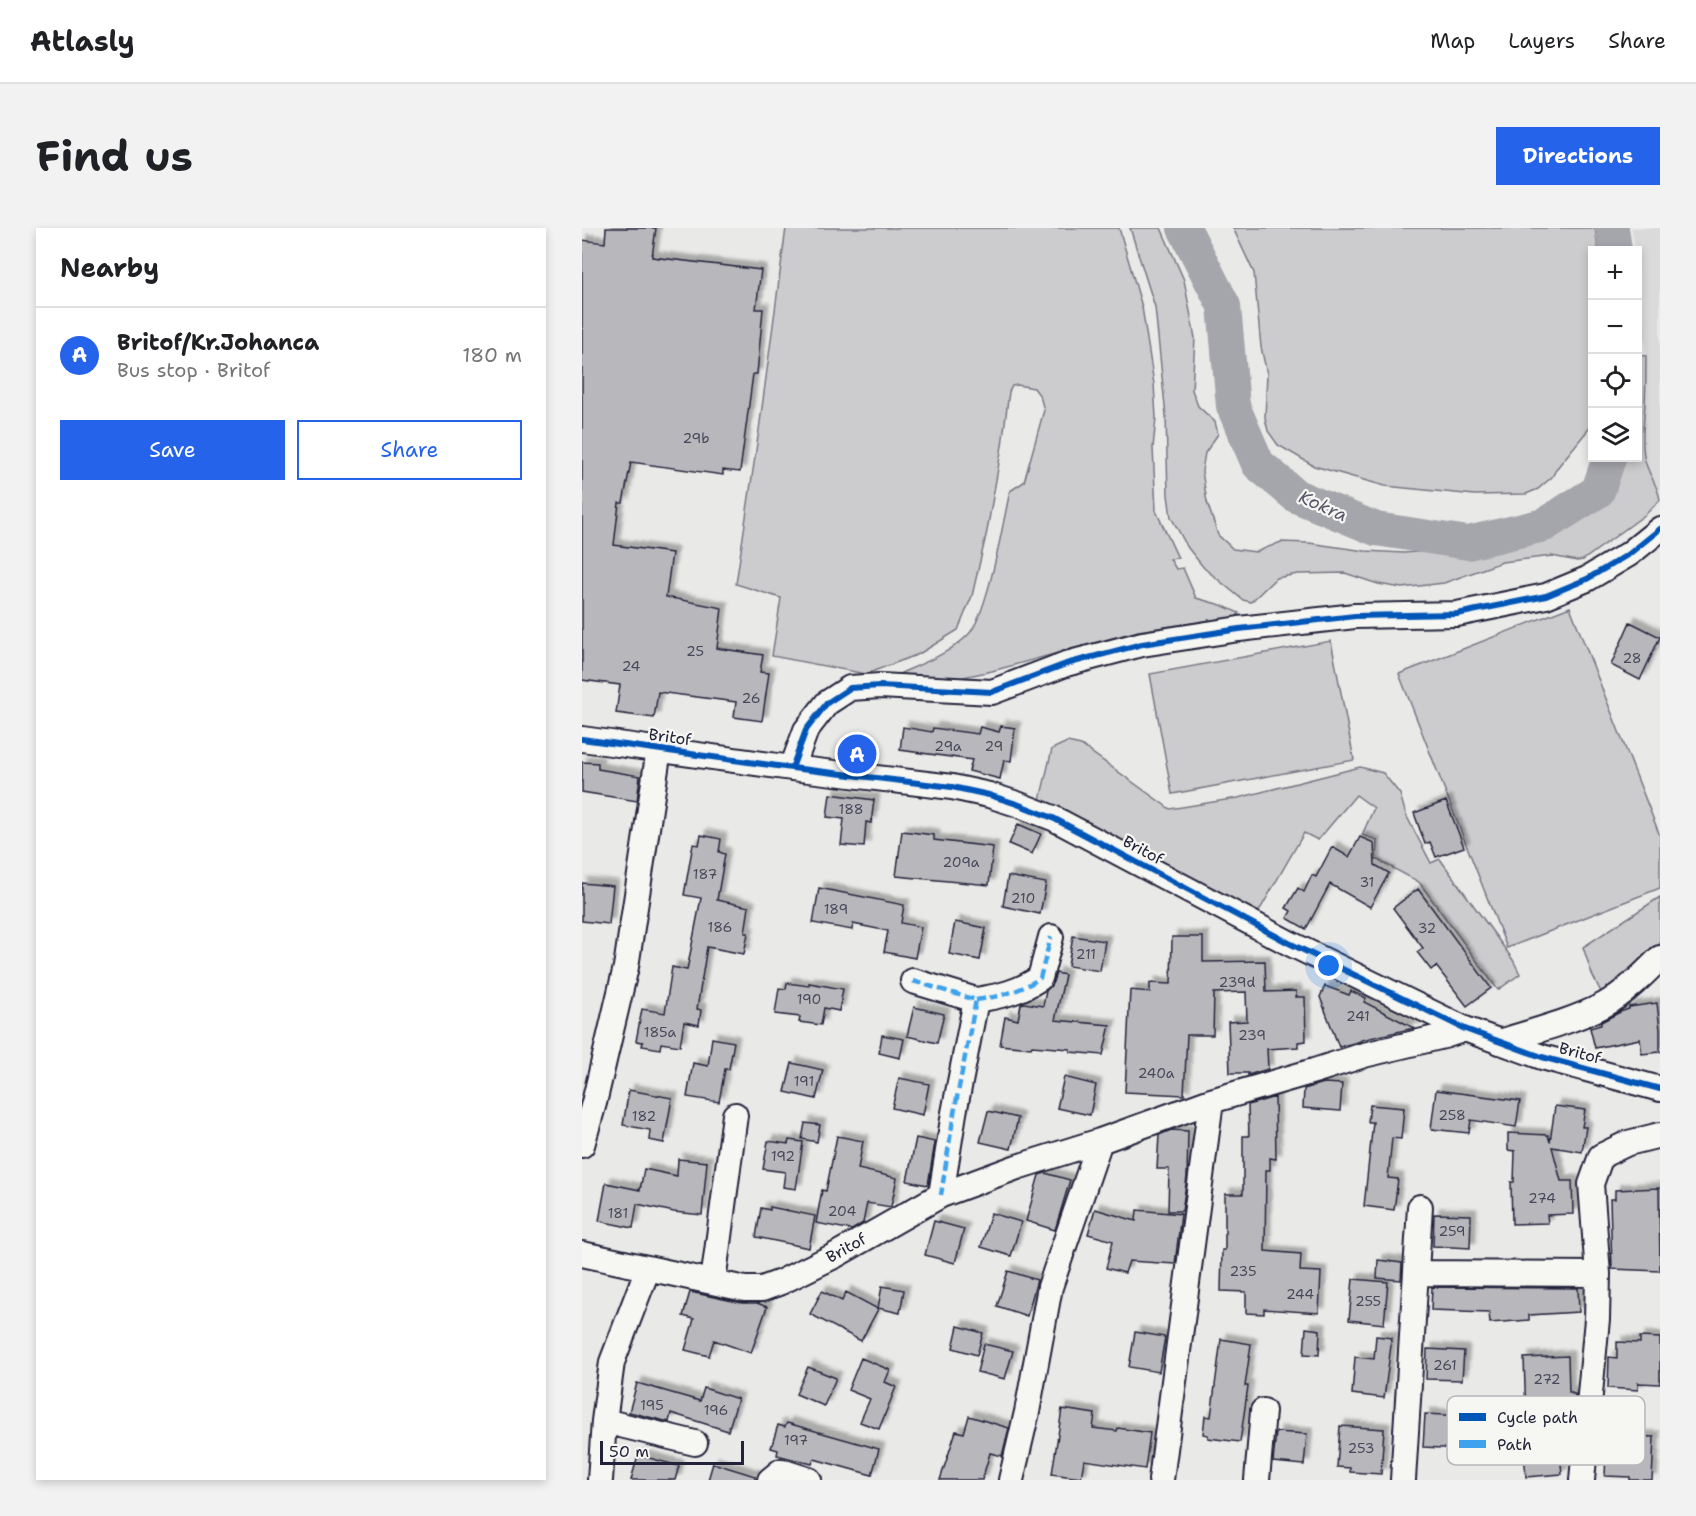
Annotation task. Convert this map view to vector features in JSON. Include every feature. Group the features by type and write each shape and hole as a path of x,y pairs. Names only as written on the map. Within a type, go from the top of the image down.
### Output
{"street":[{"path":"792,768 806,730 827,703 850,688 880,686 992,692 1066,664 1142,644 1239,629 1355,616 1457,614 1546,596 1587,579 1629,554 1660,529"},
{"name":"Britof","path":"582,739 952,787 1017,804 1053,818 1289,943 1465,1029 1542,1057 1660,1089"},
{"name":"Britof","path":"582,1145 626,967 659,749"},
{"path":"913,981 976,1000 1025,988 1040,978 1051,937"},
{"path":"1499,1042 1573,1019 1606,1004 1641,977 1660,958"},
{"path":"941,1195 976,1000"},
{"name":"Britof","path":"582,1254 713,1282 762,1289 834,1256 941,1195 1211,1101 1364,1055 1465,1029"},
{"path":"1161,1480 1211,1101"},
{"path":"713,1282 735,1115"},
{"path":"1590,1396 1597,1319 1598,1274 1591,1184 1601,1156 1628,1143 1660,1135"},
{"path":"1011,1480 1027,1412 1050,1287 1100,1141"},
{"path":"1403,1480 1420,1207"},
{"path":"600,1480 604,1421 612,1362 648,1268"},
{"path":"1417,1273 1598,1274"},
{"path":"1257,1480 1263,1411"},
{"path":"604,1421 695,1443"},
{"path":"1582,1480 1583,1465"},
{"path":"770,1480 780,1471 809,1480"}],"shaded area":[{"path":"786,228 1119,228 1142,307 1154,384 1156,418 1153,448 1156,511 1178,558 1170,559 1176,569 1183,568 1196,598 1239,613 1234,621 1213,620 1138,631 992,671 949,680 892,677 932,659 960,642 968,635 982,608 999,545 1010,491 1024,482 1044,410 1040,396 1034,388 1017,385 1012,386 1009,392 987,531 972,596 958,630 919,654 866,674 772,656 781,598 736,584"},
{"path":"1130,228 1161,228 1184,280 1195,338 1192,390 1198,406 1215,422 1218,434 1205,453 1202,471 1207,502 1218,535 1233,549 1256,552 1281,542 1404,553 1450,549 1541,526 1583,508 1605,491 1618,471 1619,462 1642,462 1642,356 1646,356 1644,456 1660,500 1646,514 1583,560 1552,556 1502,562 1444,583 1402,588 1378,584 1345,573 1298,574 1276,578 1251,602 1243,600 1204,568 1188,548 1171,517 1168,495 1166,416 1155,307"},
{"path":"1233,228 1595,228 1597,246 1588,246 1588,430 1552,477 1538,489 1526,494 1475,495 1385,486 1314,466 1278,445 1268,431 1265,418 1267,374 1261,347 1254,273"},
{"path":"1632,228 1660,228 1660,497 1644,458 1642,432 1646,356 1642,302 1642,246 1634,246"},
{"path":"1570,607 1660,836 1660,888 1507,948 1399,674"},
{"path":"1331,641 1354,760 1172,794 1150,674"},
{"path":"1067,742 1081,745 1170,809 1238,798 1360,767 1383,773 1400,794 1406,815 1431,863 1440,859 1513,960 1520,974 1498,990 1419,882 1376,859 1377,840 1362,835 1374,808 1356,795 1318,840 1304,833 1258,913 1078,817 1040,800 1052,749"},
{"path":"1660,897 1660,948 1603,996 1592,974 1583,947"}],"building":[{"path":"606,228 656,228 652,257 761,270 756,309 763,309 757,374 753,374 740,472 723,470 723,475 631,462 623,503 619,503 614,545 672,553 666,597 722,608 717,648 763,655 760,672 769,673 762,721 734,717 736,702 658,692 654,718 616,713 620,685 582,680 582,240 605,243"},
{"path":"1630,622 1660,637 1640,680 1611,665"},
{"path":"1001,726 1015,728 1011,761 1004,760 1000,779 969,771 972,760 900,750 903,727 932,732 933,728 978,734 980,727 999,732"},
{"path":"582,762 598,763 598,769 640,776 637,801 582,792"},
{"path":"830,794 874,800 871,823 866,822 864,847 841,845 844,819 827,817"},
{"path":"1446,801 1464,847 1436,857 1430,842 1425,844 1414,813"},
{"path":"1018,824 1041,834 1032,854 1009,844"},
{"path":"902,831 934,835 934,840 993,847 989,885 896,876"},
{"path":"701,835 721,839 719,852 725,854 717,900 749,907 744,954 707,947 697,1009 701,1010 699,1025 684,1022 680,1046 661,1043 660,1049 642,1046 643,1042 636,1041 642,1009 665,1013 672,967 687,970 701,898 684,895 693,844 699,845"},
{"path":"1360,837 1374,843 1375,865 1389,873 1370,907 1330,884 1306,929 1287,918 1291,911 1286,908 1298,888 1304,892 1312,875 1316,877 1332,847 1349,857"},
{"path":"1008,876 1046,883 1040,914 1003,906"},
{"path":"582,883 613,886 609,924 582,921"},
{"path":"819,888 904,905 901,923 921,927 915,958 884,952 888,931 853,924 852,930 813,923"},
{"path":"1418,889 1491,988 1467,1006 1436,966 1431,970 1417,952 1423,948 1393,908"},
{"path":"955,922 986,928 980,960 949,954"},
{"path":"1073,936 1105,941 1100,971 1068,966"},
{"path":"1172,937 1203,937 1203,962 1265,961 1266,992 1296,991 1296,997 1305,997 1306,1041 1298,1042 1298,1047 1267,1049 1268,1069 1248,1075 1248,1073 1230,1073 1228,1022 1247,1021 1246,992 1214,993 1213,1035 1187,1035 1184,1095 1125,1092 1130,990 1150,992 1150,983 1171,984"},
{"path":"1056,973 1065,975 1055,1020 1110,1025 1103,1055 1070,1052 1070,1049 1000,1045 1005,1017 1018,1020 1021,1004 1024,1003 1043,1006 1046,991"},
{"path":"787,983 809,986 809,983 843,989 839,1011 824,1008 821,1025 799,1022 800,1017 775,1014 779,988 786,989"},
{"path":"1325,986 1349,995 1351,991 1366,998 1364,1002 1414,1028 1339,1047 1320,997"},
{"path":"1657,1003 1660,1052 1642,1054 1640,1039 1595,1048 1590,1028 1601,1025 1601,1022 1629,1007"},
{"path":"914,1007 944,1014 937,1043 907,1036"},
{"path":"882,1035 904,1039 900,1058 879,1053"},
{"path":"712,1038 734,1042 729,1069 725,1069 719,1102 687,1097 693,1063 708,1066"},
{"path":"792,1063 823,1070 816,1099 785,1092"},
{"path":"1064,1077 1096,1085 1090,1115 1057,1108"},
{"path":"899,1078 929,1084 923,1115 892,1108"},
{"path":"1324,1083 1342,1084 1340,1111 1303,1108 1304,1089"},
{"path":"629,1090 672,1098 664,1143 649,1140 650,1130 623,1125"},
{"path":"1436,1090 1520,1101 1516,1127 1471,1120 1469,1133 1431,1129"},
{"path":"1275,1097 1276,1159 1270,1158 1270,1170 1266,1170 1265,1251 1301,1254 1300,1271 1321,1272 1319,1313 1264,1309 1264,1314 1246,1313 1246,1292 1221,1291 1222,1250 1225,1250 1225,1194 1243,1194 1243,1136 1249,1136 1248,1105"},
{"path":"1370,1105 1404,1108 1401,1139 1392,1138 1388,1178 1398,1179 1394,1210 1364,1206 1373,1122 1368,1122"},
{"path":"1555,1106 1585,1110 1582,1127 1586,1127 1582,1152 1552,1147 1561,1181 1572,1181 1573,1214 1547,1215 1548,1223 1512,1224 1511,1182 1514,1182 1515,1151 1508,1150 1508,1133 1548,1135 1550,1142"},
{"path":"988,1111 1018,1118 1011,1149 980,1142"},
{"path":"805,1123 820,1125 817,1142 802,1139"},
{"path":"1171,1130 1188,1131 1187,1177 1182,1211 1168,1211 1169,1169 1157,1169 1159,1135"},
{"path":"837,1136 863,1141 858,1169 897,1178 891,1207 867,1203 863,1223 852,1230 816,1223 822,1190 826,1191"},
{"path":"916,1138 935,1142 928,1185 907,1181"},
{"path":"789,1140 803,1142 796,1189 783,1187 785,1172 763,1169 768,1141 788,1144"},
{"path":"678,1159 707,1162 702,1215 637,1204 633,1228 599,1221 606,1183 640,1190 644,1169 677,1176"},
{"path":"1045,1173 1070,1180 1055,1230 1026,1221 1039,1175"},
{"path":"1659,1188 1660,1271 1612,1269 1610,1199 1615,1199 1615,1190"},
{"path":"770,1207 815,1216 809,1248 756,1237 761,1208 770,1210"},
{"path":"1095,1209 1136,1221 1137,1210 1181,1214 1175,1264 1129,1261 1125,1273 1106,1268 1113,1241 1088,1234"},
{"path":"991,1213 1021,1222 1011,1256 981,1247"},
{"path":"1434,1214 1471,1215 1470,1248 1433,1246"},
{"path":"934,1221 964,1229 955,1263 925,1255"},
{"path":"1378,1260 1402,1263 1401,1280 1377,1278"},
{"path":"1008,1271 1037,1280 1027,1316 997,1306"},
{"path":"1353,1279 1388,1282 1384,1324 1349,1320"},
{"path":"882,1286 904,1290 900,1313 878,1308"},
{"path":"1432,1287 1578,1288 1579,1312 1529,1315 1529,1320 1490,1323 1489,1312 1431,1310"},
{"path":"822,1291 842,1301 846,1292 878,1309 861,1341 810,1314"},
{"path":"690,1292 742,1303 757,1303 767,1307 751,1353 714,1340 709,1356 685,1350 694,1319 683,1316"},
{"path":"958,1326 983,1333 977,1355 953,1348"},
{"path":"1306,1328 1320,1330 1319,1355 1304,1354"},
{"path":"1135,1332 1165,1337 1159,1372 1129,1367"},
{"path":"1376,1336 1392,1338 1384,1398 1352,1394 1355,1357 1374,1359"},
{"path":"1640,1337 1660,1338 1660,1384 1638,1383 1638,1390 1608,1388 1609,1357 1617,1358 1617,1342 1640,1343"},
{"path":"1221,1339 1251,1344 1240,1442 1208,1438 1208,1435 1203,1434 1205,1416 1211,1417"},
{"path":"984,1344 1013,1351 1005,1379 977,1372"},
{"path":"1427,1349 1464,1351 1462,1380 1426,1379"},
{"path":"1568,1356 1569,1392 1575,1396 1525,1396 1524,1358"},
{"path":"861,1358 890,1370 885,1382 896,1387 879,1429 860,1422 870,1399 848,1390"},
{"path":"808,1367 836,1378 824,1406 796,1394"},
{"path":"637,1383 700,1401 704,1388 738,1399 728,1431 671,1413 669,1422 629,1412"},
{"path":"1062,1409 1095,1414 1093,1428 1117,1431 1118,1428 1150,1433 1145,1469 1084,1460 1081,1478 1052,1474"},
{"path":"1425,1414 1447,1415 1447,1448 1423,1447"},
{"path":"969,1416 1009,1428 1002,1456 990,1453 982,1480 940,1480 956,1431 964,1433"},
{"path":"787,1423 879,1449 872,1475 814,1459 812,1464 777,1455 778,1450 771,1448 778,1425 785,1427"},
{"path":"1340,1426 1384,1429 1381,1474 1350,1472 1350,1468 1337,1467"},
{"path":"1276,1432 1307,1434 1304,1465 1273,1462"},
{"path":"1645,1437 1654,1437 1652,1480 1630,1480 1630,1477 1605,1476 1605,1465 1645,1465"},
{"path":"638,1455 679,1466 675,1480 631,1480"},
{"path":"713,1463 755,1476 755,1480 708,1480"},
{"path":"1525,1465 1561,1465 1562,1474 1526,1477"}],"waterway":[{"name":"Kokra","path":"1184,228 1224,306 1233,406 1258,464 1296,496 1376,529 1468,543 1544,525 1598,491 1608,462"},
{"name":"Kokra","path":"1612,228 1614,246"}],"marked path":[{"path":"976,1000 1010,993 1040,978 1051,937"},
{"path":"913,981 976,1000 941,1195"}],"cycle path":[{"path":"792,768 806,730 827,703 850,688 880,686 992,692 1066,664 1142,644 1239,629 1355,616 1457,614 1546,596 1587,579 1629,554 1660,529"},
{"path":"582,739 952,787 1017,804 1053,818 1289,943 1465,1029 1542,1057 1660,1089"}],"place":[{"name":"Britof/Kr.Johanca","path":"857,754"}]}
